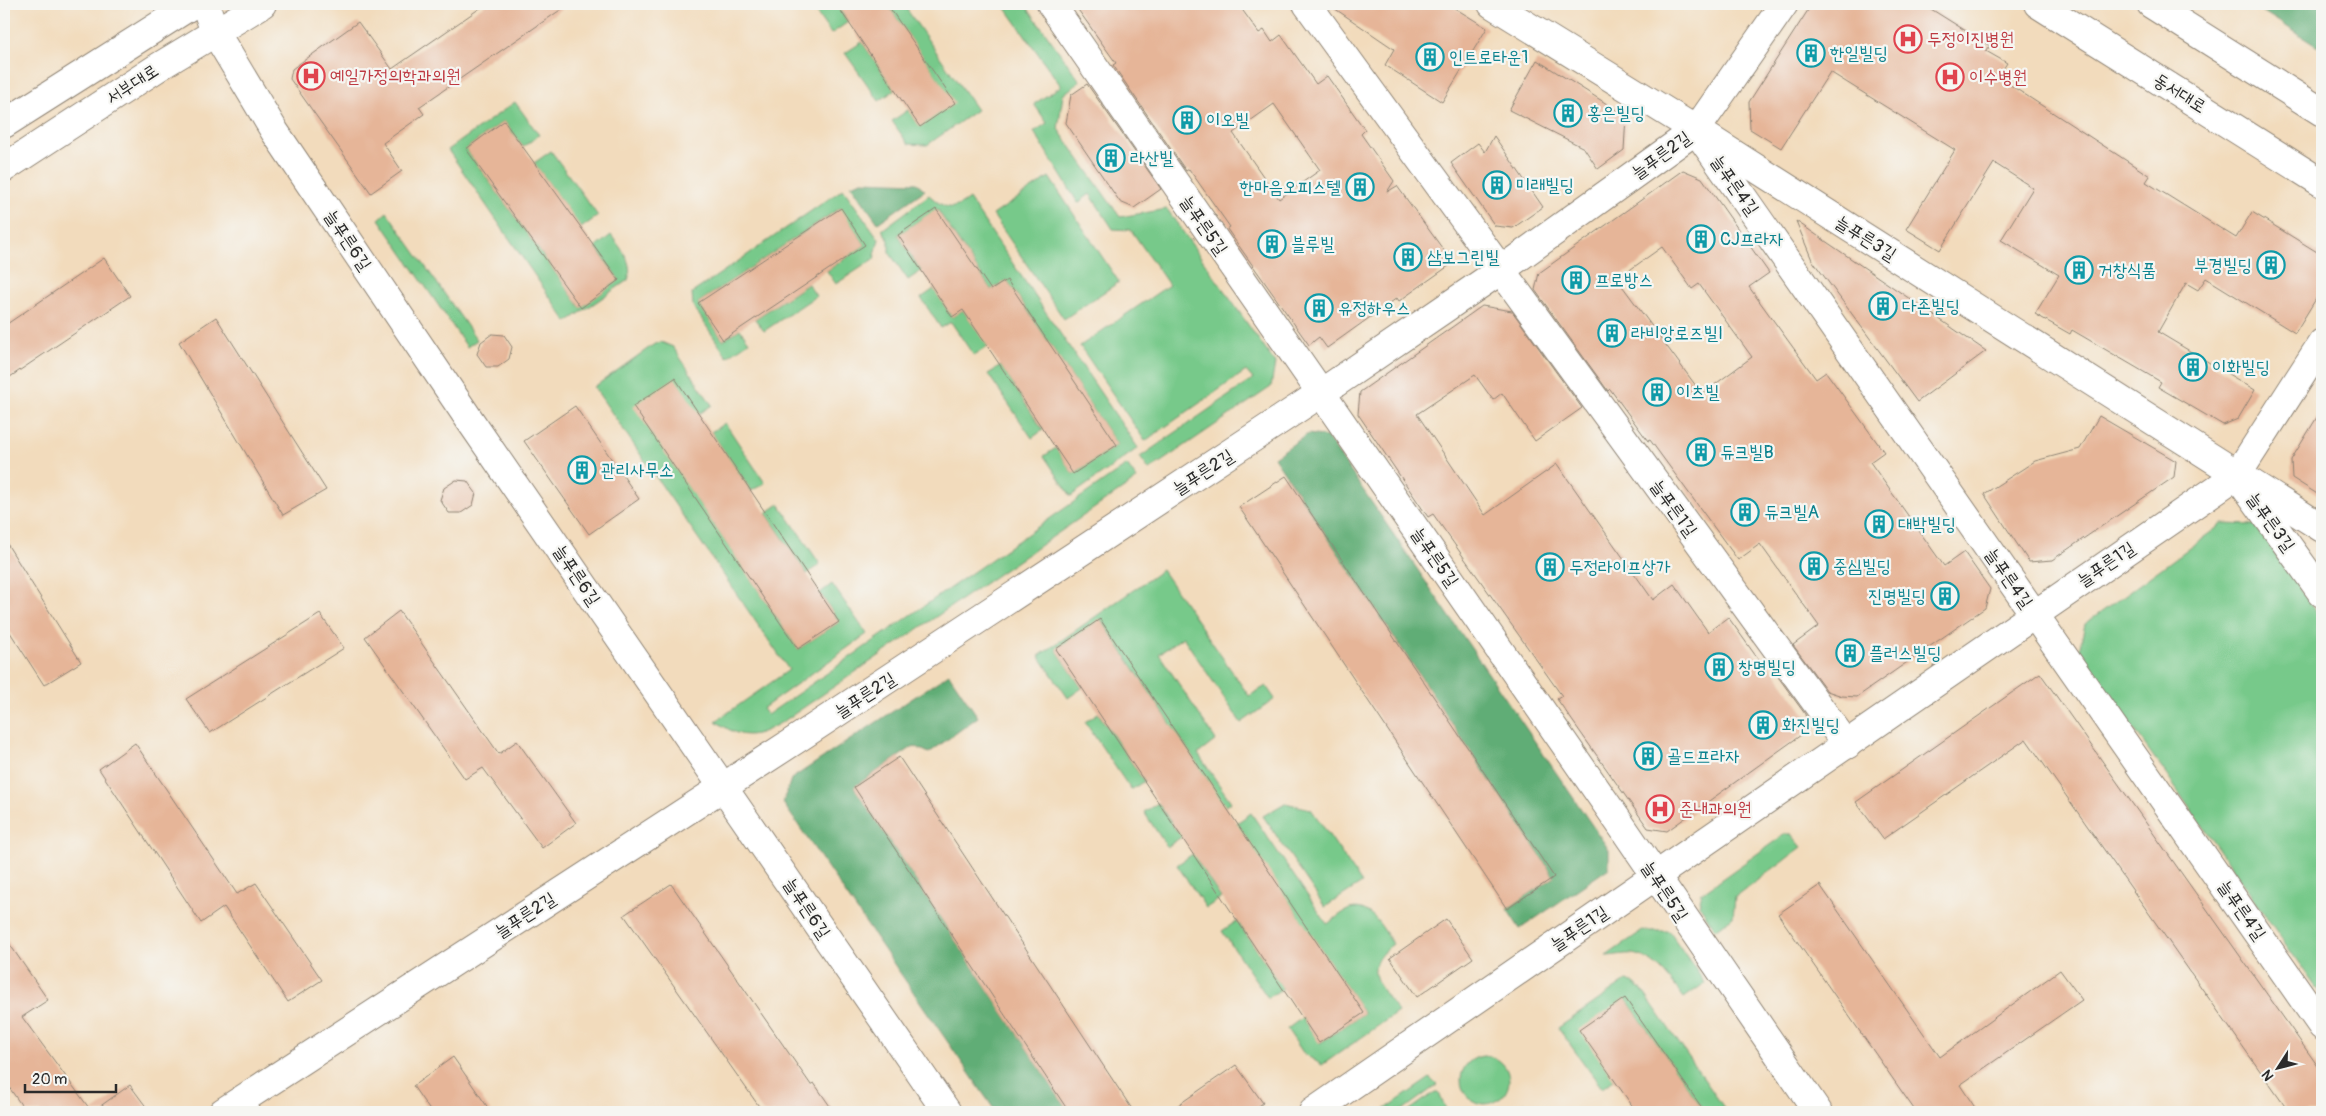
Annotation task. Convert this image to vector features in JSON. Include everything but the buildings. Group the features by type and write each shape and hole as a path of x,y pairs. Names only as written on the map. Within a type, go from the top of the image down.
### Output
{"street":[{"name":"서부대로","path":"4,124 193,4"},
{"name":"늘푸른6길","path":"205,4 215,32 275,132 471,422 947,1112"},
{"name":"서부대로","path":"4,168 215,32 262,4"},
{"name":"늘푸른5길","path":"1051,4 1818,1112"},
{"path":"1307,4 1501,270"},
{"name":"늘푸른3길","path":"1492,4 1696,130 2322,528"},
{"name":"늘푸른2길","path":"223,1112 764,761 1322,394 1501,270 1696,130 1784,4"},
{"name":"동서대로","path":"2038,4 2322,183"},
{"path":"2151,4 2322,112"},
{"name":"늘푸른4길","path":"1696,130 2322,1026"},
{"name":"늘푸른1길","path":"1501,270 1847,746"},
{"name":"늘푸른1길","path":"1313,1112 1847,746 2034,613 2237,475 2322,343"},
{"name":"늘푸른3길","path":"2237,475 2322,593"}],"green space":[{"path":"810,4 836,4 848,22 831,34"},
{"path":"887,4 903,4 977,110 927,145 908,144 892,121 908,110 920,126 954,103"},
{"path":"1003,4 1025,4 1080,81 1063,95 1058,129 1120,217 1167,209 1275,363 1271,387 1149,470 1140,457 1253,379 1246,371 1145,441 1080,346 1169,285 1131,230 1113,229 1090,194 1078,203 1034,132 1047,123 1034,104 1061,86"},
{"path":"2251,4 2322,4 2322,49"},
{"path":"862,42 895,90 879,101 845,53"},
{"path":"515,102 539,135 523,147 504,121 466,149 581,308 619,280 596,247 611,235 626,256 628,262 628,280 567,322 448,150"},
{"path":"551,151 598,216 581,228 534,163"},
{"path":"1049,177 1119,282 1064,319 993,215"},
{"path":"862,181 917,183 925,190 878,223 851,185"},
{"path":"843,189 879,239 874,259 836,284 827,271 865,245 840,208 698,303 723,340 740,329 749,342 727,357 693,306 692,293"},
{"path":"929,195 944,206 949,207 958,206 969,199 1138,448 1071,496 1044,456 1056,448 1073,474 1117,445 1007,280 991,290 937,209 898,235 921,271 908,280 889,252 889,240 882,230"},
{"path":"387,212 477,340 467,347 379,219"},
{"path":"808,284 816,296 764,331 755,319"},
{"path":"934,289 952,317 963,310 988,346 974,356 951,322 941,328 921,298"},
{"path":"661,342 673,347 712,405 699,414 634,406 798,649 839,622 820,593 832,584 867,634 762,709 767,715 1127,465 1137,479 784,721 758,734 750,735 734,732 716,721 789,670 594,387 653,345"},
{"path":"1001,366 1043,430 1032,438 988,374"},
{"path":"725,423 765,483 751,491 711,432"},
{"path":"1308,434 1327,437 1609,850 1609,868 1520,929 1507,909 1554,877 1274,457"},
{"path":"779,504 820,564 807,574 766,513"},
{"path":"2222,524 2255,525 2322,620 2322,996 2079,651 2085,624"},
{"path":"1162,570 1249,696 1266,686 1275,699 1241,723 1183,637 1159,654 1216,740 1198,754 1231,802 1167,847 1144,812 1158,803 1177,832 1222,802 1101,619 1056,649 1082,688 1068,698 1039,656"},
{"path":"949,674 978,717 929,753 914,746 854,787 1069,1112 996,1112 783,803 791,779"},
{"path":"1098,713 1144,781 1131,790 1085,722"},
{"path":"1285,803 1311,809 1362,883 1325,907 1263,816"},
{"path":"1251,813 1327,924 1344,912 1358,908 1376,919 1393,944 1377,961 1375,969 1380,985 1398,1012 1322,1065 1304,1054 1287,1029 1302,1018 1320,1043 1364,1013 1241,831 1197,861 1221,898 1206,908 1177,865"},
{"path":"1785,834 1791,834 1802,847 1735,897 1733,917 1716,930 1699,905 1702,893"},
{"path":"1237,921 1283,988 1268,998 1222,931"},
{"path":"1642,931 1669,931 1705,983 1684,998 1662,971 1649,960 1633,954 1606,956"},
{"path":"1626,981 1633,982 1642,990 1727,1112 1705,1112 1625,998 1614,1080 1602,1088 1558,1028"},
{"path":"1485,1056 1494,1058 1502,1063 1507,1071 1509,1080 1507,1089 1502,1097 1494,1102 1485,1104 1476,1102 1468,1097 1463,1089 1461,1080 1463,1071 1468,1063 1476,1058"},
{"path":"1430,1078 1437,1085 1400,1112 1381,1112"},
{"path":"1435,1092 1439,1092 1447,1112 1407,1112"},
{"path":"1523,1102 1546,1112 1516,1112"}],"place":[{"name":"두정이진병원","path":"1908,39"},
{"name":"한일빌딩","path":"1811,53"},
{"name":"인트로타운1","path":"1430,57"},
{"name":"예일가정의학과의원","path":"311,76"},
{"name":"이수병원","path":"1950,77"},
{"name":"홍은빌딩","path":"1568,113"},
{"name":"이오빌","path":"1187,120"},
{"name":"라산빌","path":"1111,158"},
{"name":"미래빌딩","path":"1497,185"},
{"name":"한마음오피스텔","path":"1360,187"},
{"name":"CJ프라자","path":"1701,239"},
{"name":"블루빌","path":"1272,244"},
{"name":"삼보그린빌","path":"1408,257"},
{"name":"부경빌딩","path":"2271,265"},
{"name":"거창식품","path":"2079,270"},
{"name":"프로방스","path":"1576,280"},
{"name":"다존빌딩","path":"1883,306"},
{"name":"유정하우스","path":"1319,308"},
{"name":"라비앙로즈빌I","path":"1612,333"},
{"name":"이화빌딩","path":"2193,367"},
{"name":"이츠빌","path":"1657,392"},
{"name":"듀크빌B","path":"1701,452"},
{"name":"관리사무소","path":"582,470"},
{"name":"듀크빌A","path":"1745,512"},
{"name":"대박빌딩","path":"1879,524"},
{"name":"중심빌딩","path":"1814,566"},
{"name":"두정라이프상가","path":"1550,567"},
{"name":"진명빌딩","path":"1945,596"},
{"name":"플러스빌딩","path":"1850,653"},
{"name":"창명빌딩","path":"1719,667"},
{"name":"화진빌딩","path":"1763,725"},
{"name":"골드프라자","path":"1648,756"},
{"name":"준내과의원","path":"1660,809"}]}
